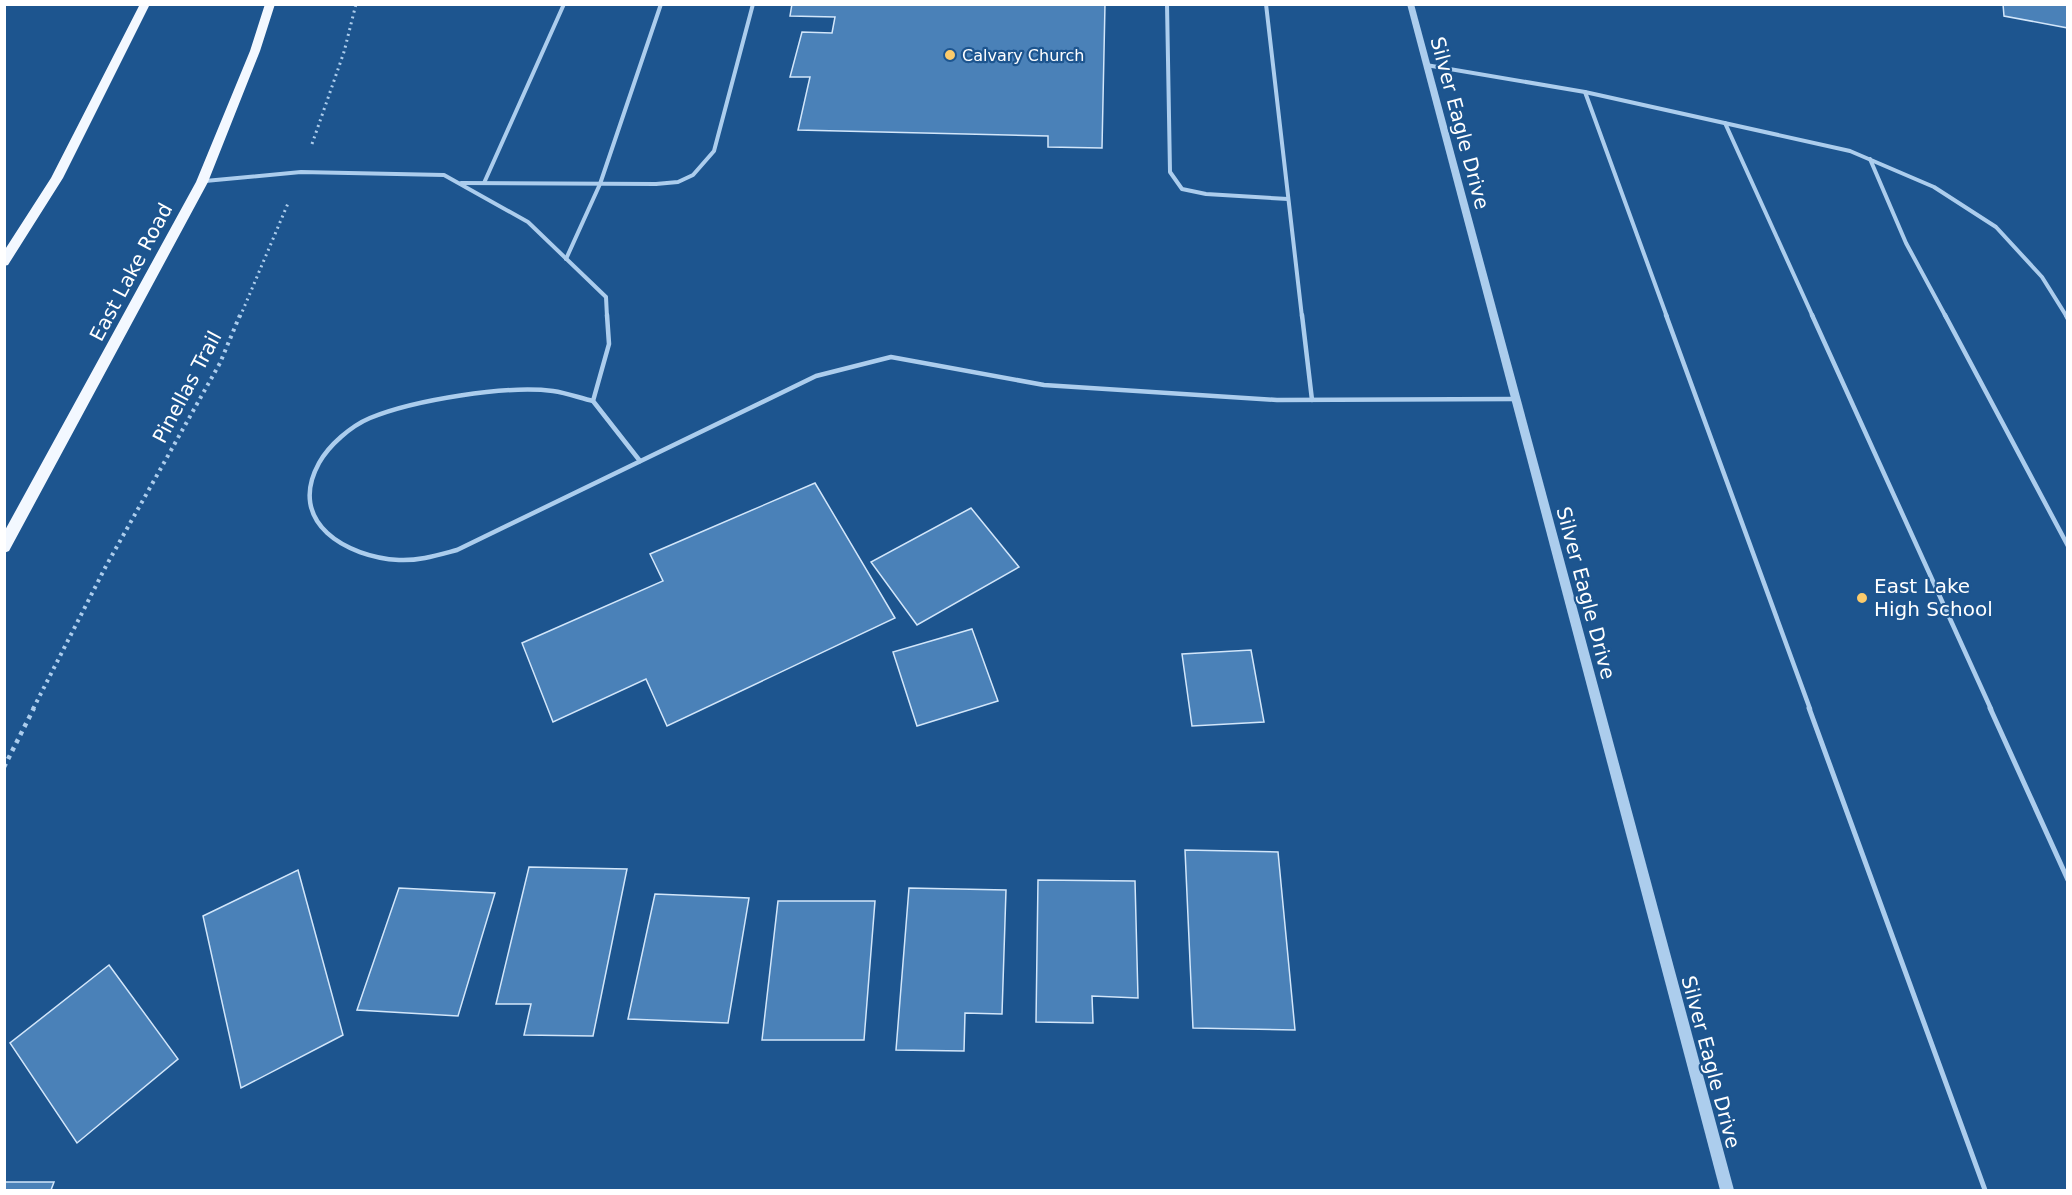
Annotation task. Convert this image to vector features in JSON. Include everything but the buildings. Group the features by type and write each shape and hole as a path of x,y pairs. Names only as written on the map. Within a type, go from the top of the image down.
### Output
{"main road":[{"path":"4,261 57,178 145,4"},
{"name":"East Lake Road","path":"4,547 202,182 255,51 270,4"}],"street":[{"name":"Silver Eagle Drive","path":"1410,4 1727,1191"}],"lane":[{"path":"484,183 564,4"},
{"path":"566,259 600,184 661,4"},
{"path":"458,183 678,182 693,174 714,151 753,4"},
{"path":"1167,4 1170,172 1182,189 1206,194 1288,199"},
{"path":"1266,4 1312,400"},
{"path":"1426,65 1585,92 1850,151 1934,187 1996,227 2042,277 2067,319"},
{"path":"1585,92 1985,1191"},
{"path":"1725,123 2067,880"},
{"path":"1870,159 1906,243 2067,546"},
{"path":"202,182 301,172 444,175 528,222 606,297 609,344 593,401"},
{"path":"640,461 593,401 552,391 514,390 396,410 368,419 348,432 326,454 315,473 309,496 316,522 334,540 389,559 421,560 457,550 816,376 891,357 1044,385 1312,400 1515,399"}],"path":[{"name":"Pinellas Trail","path":"4,767 106,567 220,363 301,172 344,52 357,4"}],"place":[{"name":"Calvary Church","path":"950,55"},
{"name":"East Lake High School","path":"1862,598"}]}
